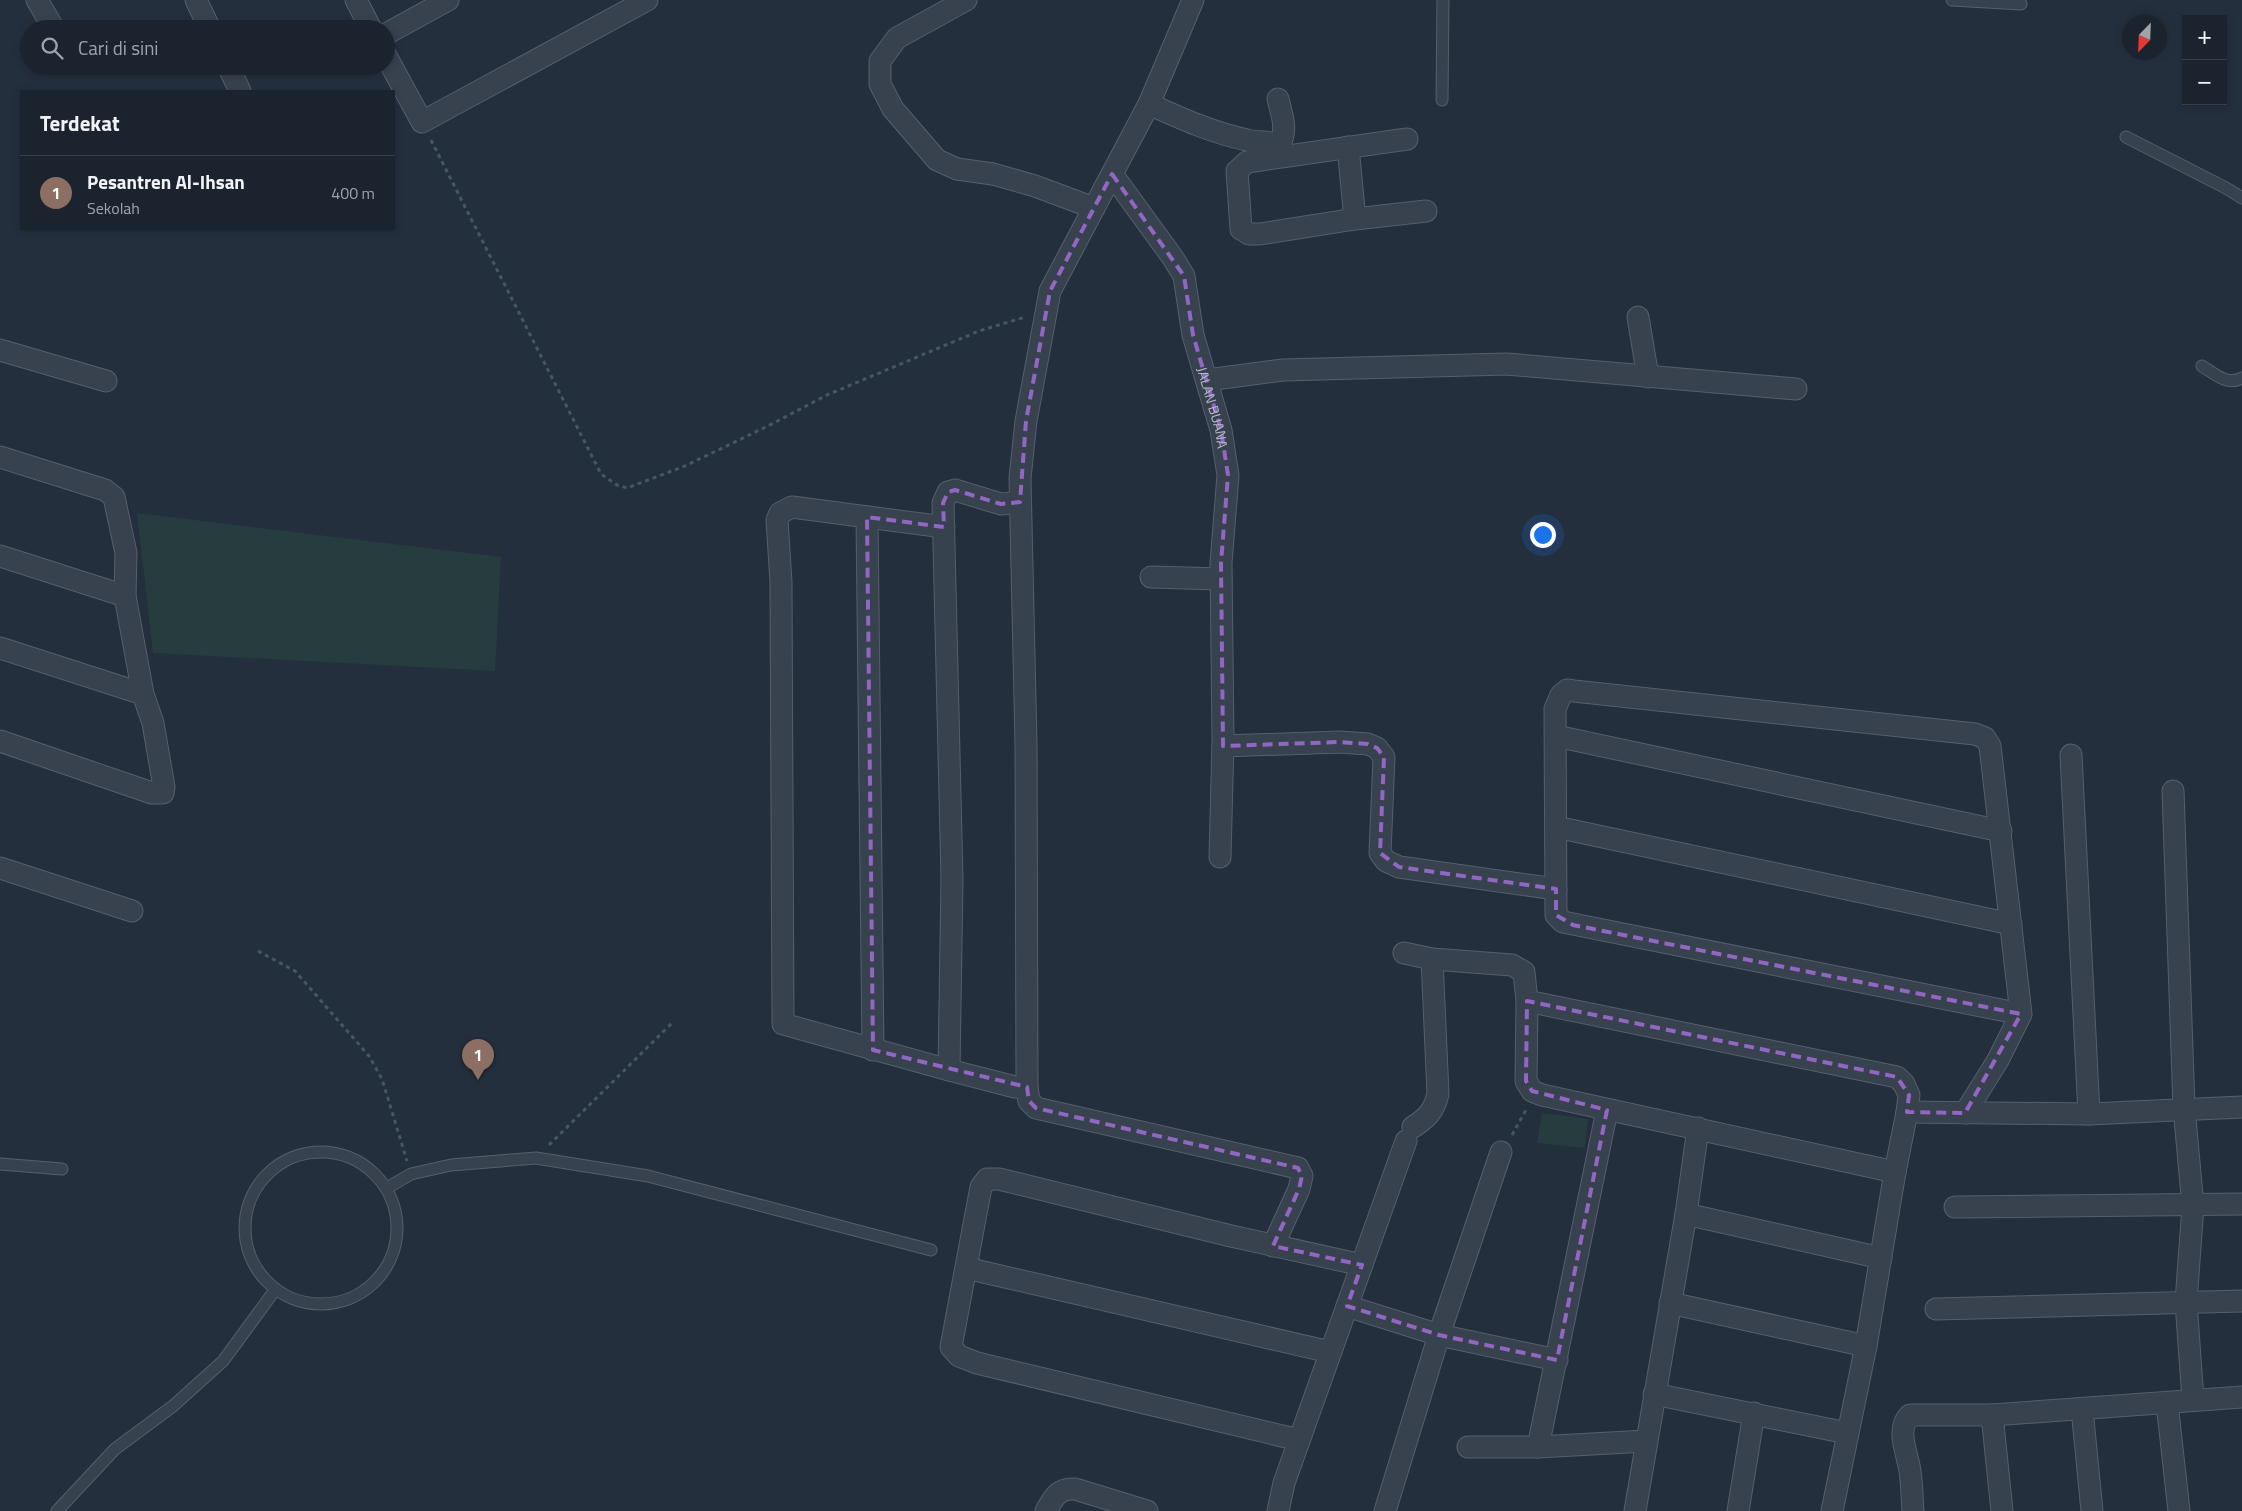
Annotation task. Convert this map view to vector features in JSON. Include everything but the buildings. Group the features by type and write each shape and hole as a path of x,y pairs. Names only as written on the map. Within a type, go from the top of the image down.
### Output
{"street":[{"path":"37,0 49,20"},
{"path":"196,0 206,20"},
{"path":"356,0 366,20"},
{"path":"395,29 448,0"},
{"path":"395,72 422,122 647,0"},
{"path":"966,0 897,38 880,61 880,84 893,110 937,160 957,168 993,174 1035,186 1094,208"},
{"path":"1194,0 1149,104 1050,291 1026,421 1020,478 1020,502 1026,744 1027,1087 1029,1101 1036,1108 1298,1168 1302,1176 1299,1189 1273,1246"},
{"path":"232,75 240,90"},
{"path":"1278,99 1284,122 1283,151"},
{"path":"1149,104 1190,122 1283,151"},
{"path":"1407,139 1348,147 1283,151 1247,162 1240,167 1236,176 1241,229 1248,234 1260,234 1356,219 1426,211"},
{"path":"1348,147 1356,219"},
{"name":"JALAN BUANA","path":"1112,174 1184,276 1193,335 1221,430 1228,475 1221,579 1223,746 1220,857"},
{"path":"1638,317 1648,376"},
{"path":"0,350 106,381"},
{"path":"1207,380 1284,370 1507,364 1796,389"},
{"path":"0,457 111,494 114,497 126,554 125,596 143,694 152,723 164,787 163,792 152,793 0,741"},
{"path":"948,1070 952,879 943,503 948,492 955,490 1002,504 1020,502"},
{"path":"944,527 792,507 780,513 777,520 781,582 783,1024 948,1070 1015,1087 1027,1087"},
{"path":"866,517 873,1050"},
{"path":"0,556 125,596"},
{"path":"1151,578 1221,579"},
{"path":"0,648 143,694"},
{"path":"1965,1113 1998,1060 2021,1014 1990,746 1985,738 1975,734 1567,690 1561,695 1555,709 1556,915 1563,922 2021,1014"},
{"path":"1556,736 2001,831"},
{"path":"1223,746 1340,742 1368,744 1377,748 1384,757 1380,853 1386,861 1399,867 1556,889"},
{"path":"2071,754 2089,1114"},
{"path":"2173,791 2184,1108 2193,1206 2186,1302 2193,1400"},
{"path":"1556,827 2011,924"},
{"path":"0,868 132,911"},
{"path":"1404,953 1432,959 1512,965 1524,972 1527,1001 1526,1081 1532,1091 1607,1110 1698,1128 1894,1172"},
{"path":"1278,1511 1284,1483 1299,1440 1410,1134 1435,1108 1438,1094 1432,959"},
{"path":"1527,1001 1897,1077 1904,1084 1909,1095 1907,1112 1894,1172 1866,1346 1832,1511"},
{"path":"1907,1112 2089,1114 2184,1108 2242,1107"},
{"path":"1538,1447 1607,1110"},
{"path":"1635,1511 1686,1214 1698,1128"},
{"path":"1384,1511 1439,1335 1501,1152"},
{"path":"1299,1440 986,1365 959,1356 951,1347 981,1187 987,1178 999,1179 1273,1246 1362,1265"},
{"path":"1954,1208 2242,1204"},
{"path":"1686,1214 1881,1258"},
{"path":"966,1268 1330,1352"},
{"path":"1936,1309 2242,1301"},
{"path":"1670,1303 1866,1346"},
{"path":"1347,1306 1439,1335 1557,1360"},
{"path":"1654,1394 1848,1433"},
{"path":"1913,1511 1910,1470 1903,1446 1907,1418 1910,1415 1992,1415 2242,1397"},
{"path":"2167,1403 2179,1511"},
{"path":"2082,1409 2092,1511"},
{"path":"1738,1511 1754,1413"},
{"path":"1992,1415 2002,1511"},
{"path":"1468,1447 1538,1447 1646,1441"},
{"path":"1046,1511 1056,1492 1075,1489 1147,1511"}],"lane":[{"path":"1442,100 1443,0"},
{"path":"1952,0 2021,4"},
{"path":"2126,137 2242,198"},
{"path":"2202,366 2225,381 2234,382 2242,378"},
{"path":"308,1152 339,1153 366,1166 387,1188 397,1216 396,1247 383,1274 361,1294 332,1304 302,1303 275,1290 254,1268 244,1240 245,1210 258,1182 280,1162 308,1152"},
{"path":"387,1188 411,1174 451,1165 536,1158 648,1176 931,1250"},
{"path":"0,1164 62,1169"},
{"path":"57,1511 115,1449 173,1406 223,1361 275,1290"}],"path":[{"path":"422,122 601,474 617,486 627,488 685,466 828,395 979,331 1047,311"},
{"path":"258,951 295,971 369,1056 382,1078 411,1174"},
{"path":"536,1158 673,1022"},
{"path":"1501,1152 1521,1122 1532,1091"}],"highlighted area":[{"path":"1112,174 1184,276 1193,335 1221,430 1228,475 1221,563 1223,746 1340,742 1368,744 1377,748 1384,757 1380,853 1399,867 1556,889 1556,915 1573,925 2021,1014 1965,1113 1907,1112 1909,1095 1897,1077 1527,1001 1526,1081 1532,1091 1607,1110 1557,1360 1439,1335 1347,1306 1362,1265 1273,1246 1299,1189 1302,1176 1298,1168 1036,1108 1029,1101 1027,1087 873,1050 867,517 944,527 943,503 948,492 955,490 1001,504 1020,502 1026,421 1050,291"}],"green space":[{"path":"137,513 501,557 495,671 153,653"},
{"path":"1542,1113 1588,1119 1585,1148 1537,1143"}],"place":[{"name":"Pesantren Al-Ihsan","path":"478,1080"}]}
